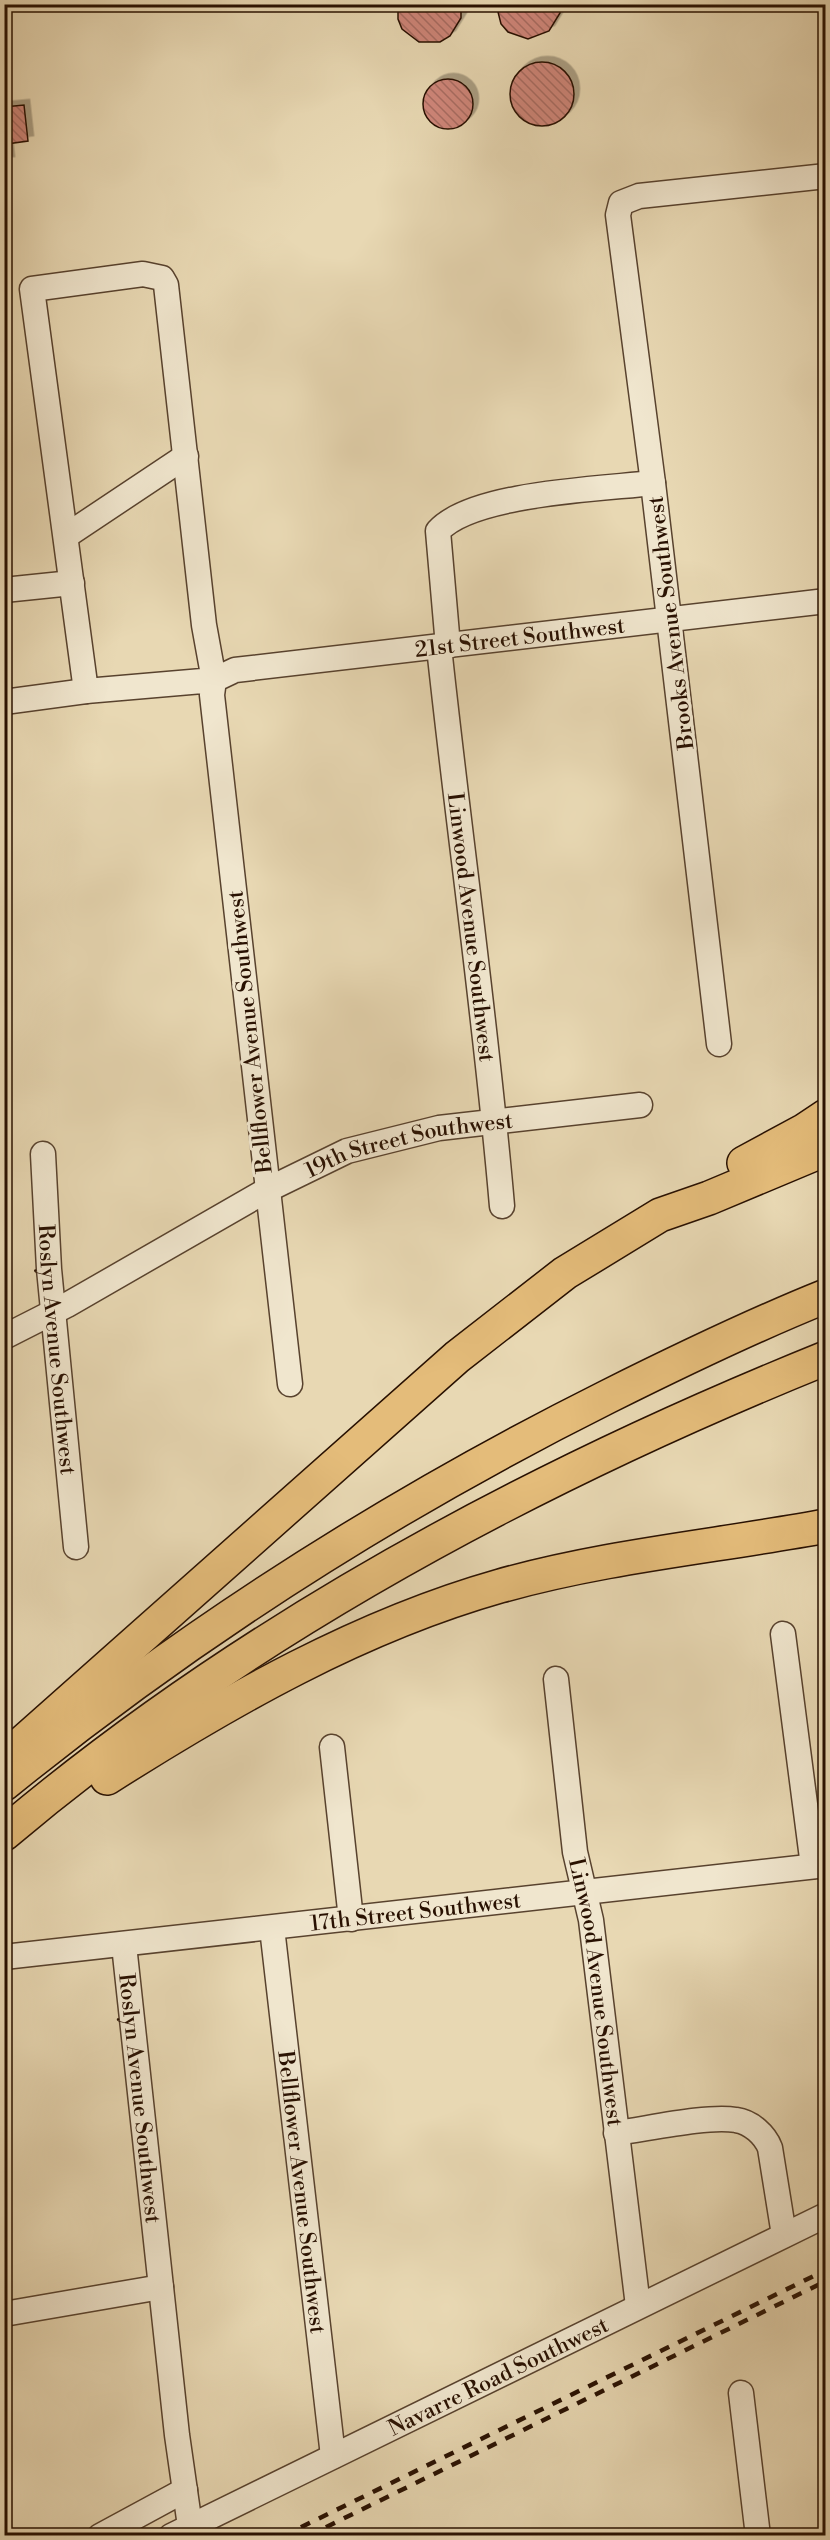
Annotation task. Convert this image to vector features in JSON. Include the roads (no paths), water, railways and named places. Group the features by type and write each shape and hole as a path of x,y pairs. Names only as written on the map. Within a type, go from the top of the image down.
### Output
{"highway":[{"path":"4,1759 457,1357 565,1273 698,1189 805,1130 825,1116"},
{"path":"660,1215 709,1198 825,1149"},
{"path":"4,1784 80,1723 210,1630 413,1501 499,1451 689,1356 825,1296"},
{"path":"4,1834 68,1782 181,1700 291,1628 376,1577 506,1505 625,1446 825,1358"},
{"path":"4,1849 88,1791 225,1707 361,1638 434,1607 554,1573 825,1526"}],"street":[{"name":"Brooks Avenue Southwest","path":"719,1044 653,483 618,215 621,203 639,196 825,176"},
{"name":"Bellflower Avenue Southwest","path":"66,536 32,289 143,274 162,278 166,285 204,625 214,680 212,695 223,806 290,1384"},
{"path":"86,691 66,536 186,456"},
{"name":"Linwood Avenue Southwest","path":"502,1206 480,978 453,781 438,531 448,520 508,501 653,483"},
{"path":"4,591 72,582"},
{"name":"21st Street Southwest","path":"4,702 86,691 214,680 235,670 825,601"},
{"name":"19th Street Southwest","path":"4,1338 310,1167 373,1143 439,1128 495,1120 640,1105"},
{"name":"Roslyn Avenue Southwest","path":"42,1154 76,1547"},
{"path":"783,1634 819,1865"},
{"name":"Linwood Avenue Southwest","path":"556,1679 574,1852 591,1920 638,2306"},
{"path":"332,1747 351,1919"},
{"name":"17th Street Southwest","path":"4,1957 819,1865"},
{"name":"Bellflower Avenue Southwest","path":"272,1928 333,2456"},
{"name":"Roslyn Avenue Southwest","path":"124,1945 185,2490 181,2531"},
{"path":"616,2133 712,2120 736,2120 748,2124 767,2139 771,2148 784,2235"},
{"name":"Navarre Road Southwest","path":"181,2531 825,2215"},
{"path":"4,2314 161,2287"},
{"path":"741,2393 758,2535"},
{"path":"100,2535 185,2490"}],"railway":[{"path":"283,2536 826,2270"},
{"path":"308,2536 826,2281"}]}
